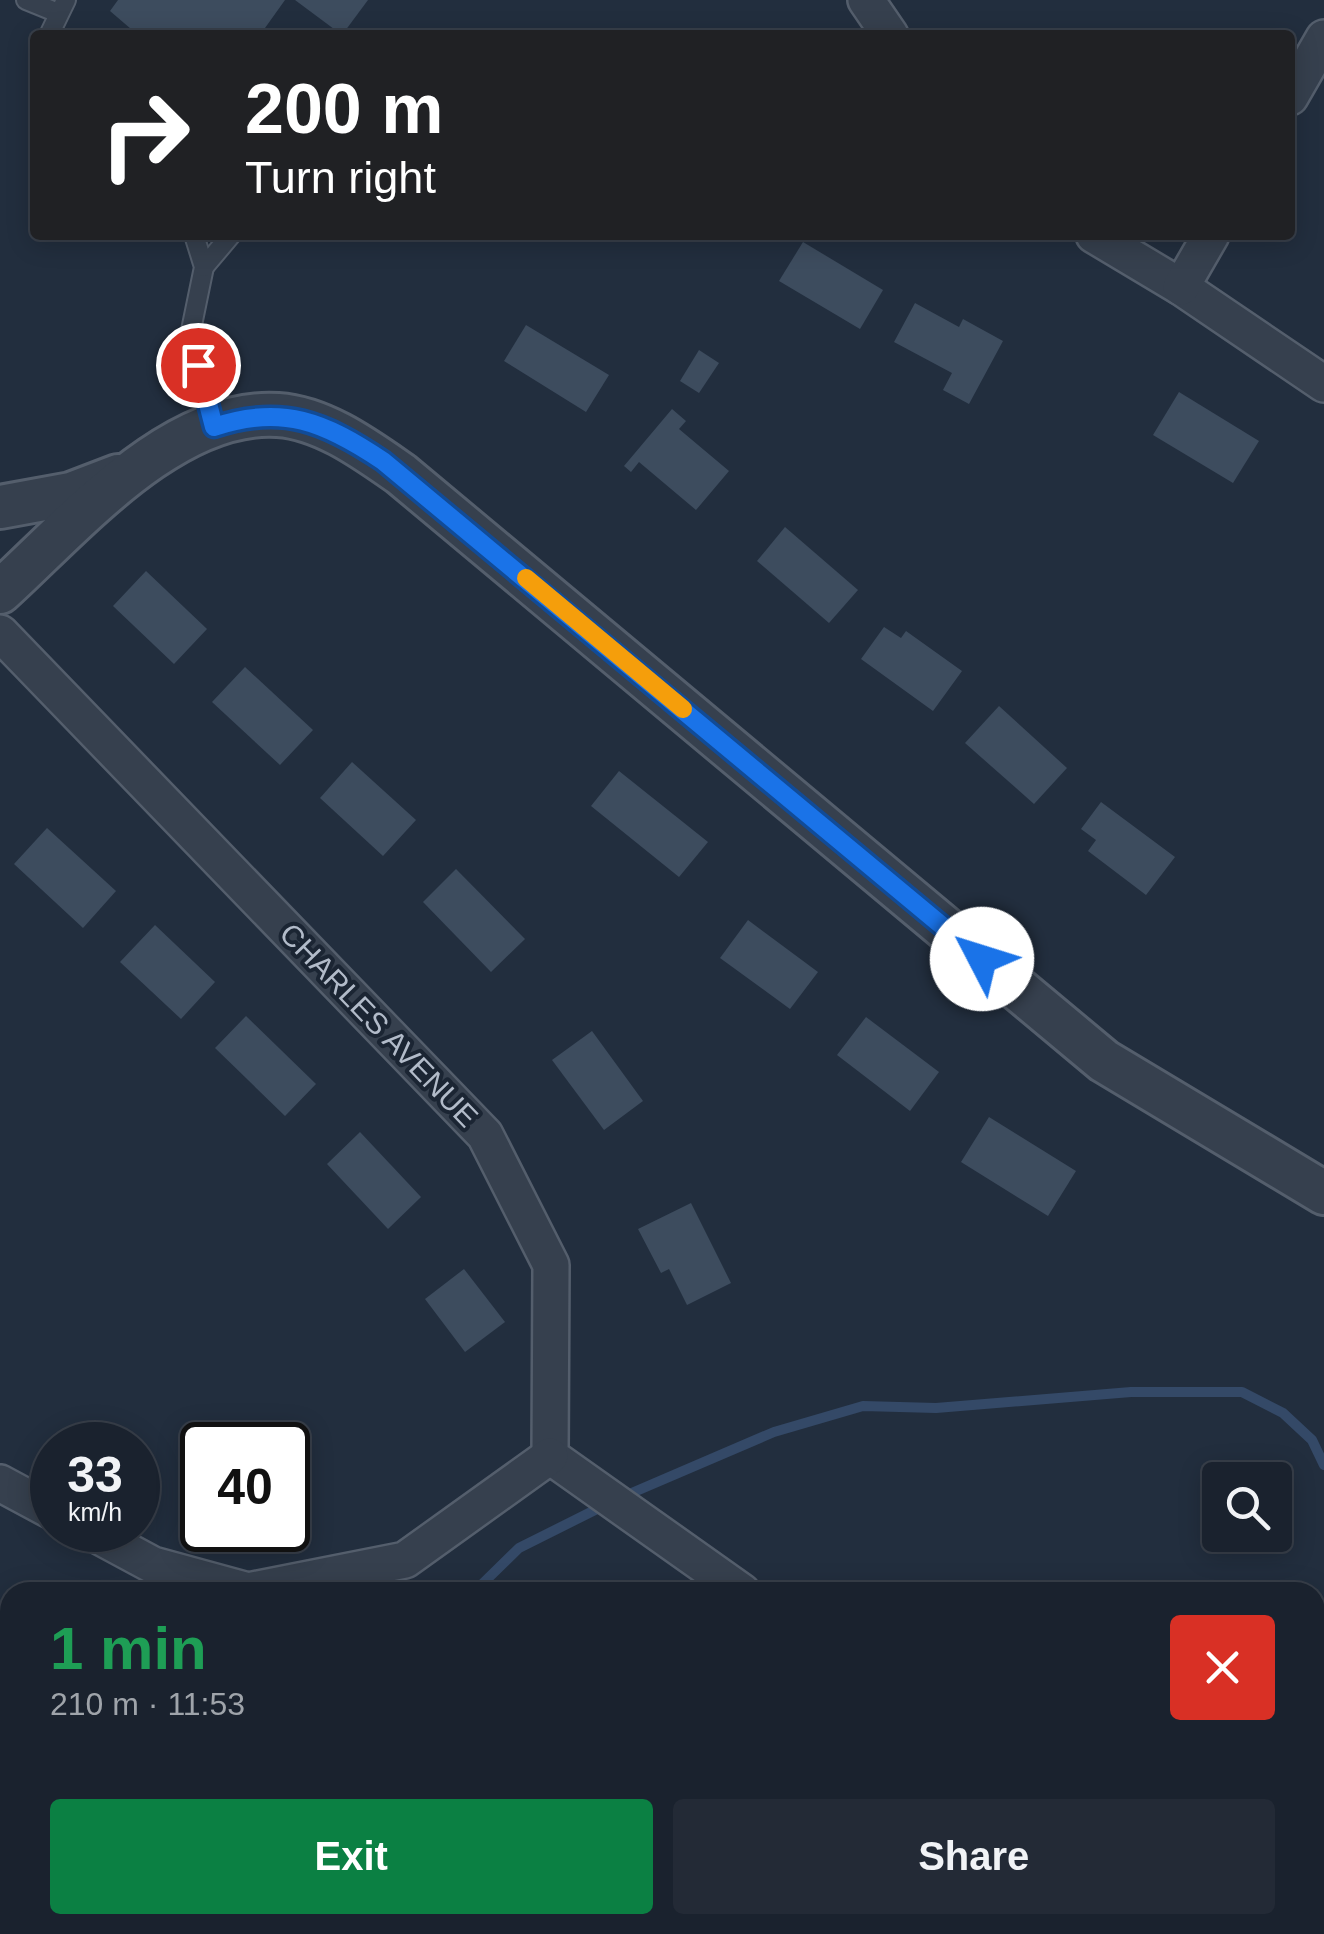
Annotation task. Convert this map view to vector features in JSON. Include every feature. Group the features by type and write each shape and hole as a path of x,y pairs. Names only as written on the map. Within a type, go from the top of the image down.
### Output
{"street":[{"path":"866,0 887,30"},
{"path":"1295,88 1324,38"},
{"path":"1102,240 1182,287 1324,384"},
{"path":"1182,287 1208,240"},
{"path":"0,592 137,468 184,436 246,416 280,414 325,427 401,474 1104,1061 1324,1193"},
{"path":"0,507 71,494 137,468"},
{"name":"CHARLES AVENUE","path":"0,632 485,1136 551,1265 550,1456"},
{"path":"297,1582 405,1560 550,1456 728,1582"},
{"path":"0,1482 30,1499"},
{"path":"128,1552 154,1566 212,1582"}],"lane":[{"path":"26,0 62,7 51,30"},
{"path":"196,240 204,267"},
{"path":"214,427 190,334 204,267 227,240"}],"building":[{"path":"118,0 285,0 265,28 268,30 132,30 110,11"},
{"path":"295,0 368,0 346,30 335,30"},
{"path":"803,242 883,290 860,329 779,281"},
{"path":"915,303 959,327 963,319 1003,341 969,404 943,390 952,373 894,342"},
{"path":"526,325 609,375 586,412 504,361"},
{"path":"699,350 719,363 699,393 680,381"},
{"path":"1179,392 1259,441 1233,483 1153,435"},
{"path":"672,409 686,421 679,429 729,471 696,510 639,462 631,472 624,466"},
{"path":"785,527 858,590 829,623 757,561"},
{"path":"146,571 207,629 174,664 113,606"},
{"path":"884,627 901,638 906,631 962,671 933,711 861,659"},
{"path":"245,667 313,730 280,765 212,702"},
{"path":"999,706 1067,768 1034,804 965,743"},
{"path":"352,762 416,820 383,856 320,798"},
{"path":"619,771 708,842 679,877 591,806"},
{"path":"1101,802 1175,857 1146,895 1088,851 1096,840 1081,829"},
{"path":"47,828 116,891 83,928 14,864"},
{"path":"456,869 525,939 491,972 423,902"},
{"path":"748,920 818,972 790,1009 720,958"},
{"path":"155,925 215,982 181,1019 120,962"},
{"path":"246,1016 316,1084 285,1116 215,1048"},
{"path":"866,1017 939,1072 910,1111 837,1055"},
{"path":"592,1031 643,1101 604,1130 552,1060"},
{"path":"989,1117 1076,1171 1048,1216 961,1162"},
{"path":"360,1132 421,1197 388,1229 327,1164"},
{"path":"691,1203 731,1283 687,1305 669,1269 661,1273 638,1229"},
{"path":"464,1269 505,1322 465,1352 425,1299"}],"waterway":[{"path":"620,1498 774,1432 863,1406 936,1408 1131,1392 1242,1392 1283,1413 1312,1440 1324,1465"},
{"path":"484,1582 519,1548 605,1505"}],"slow traffic":[{"path":"526,578 683,709"}],"route":[{"path":"198,365 214,427 246,416 280,414 325,427 383,461 982,959"}]}
